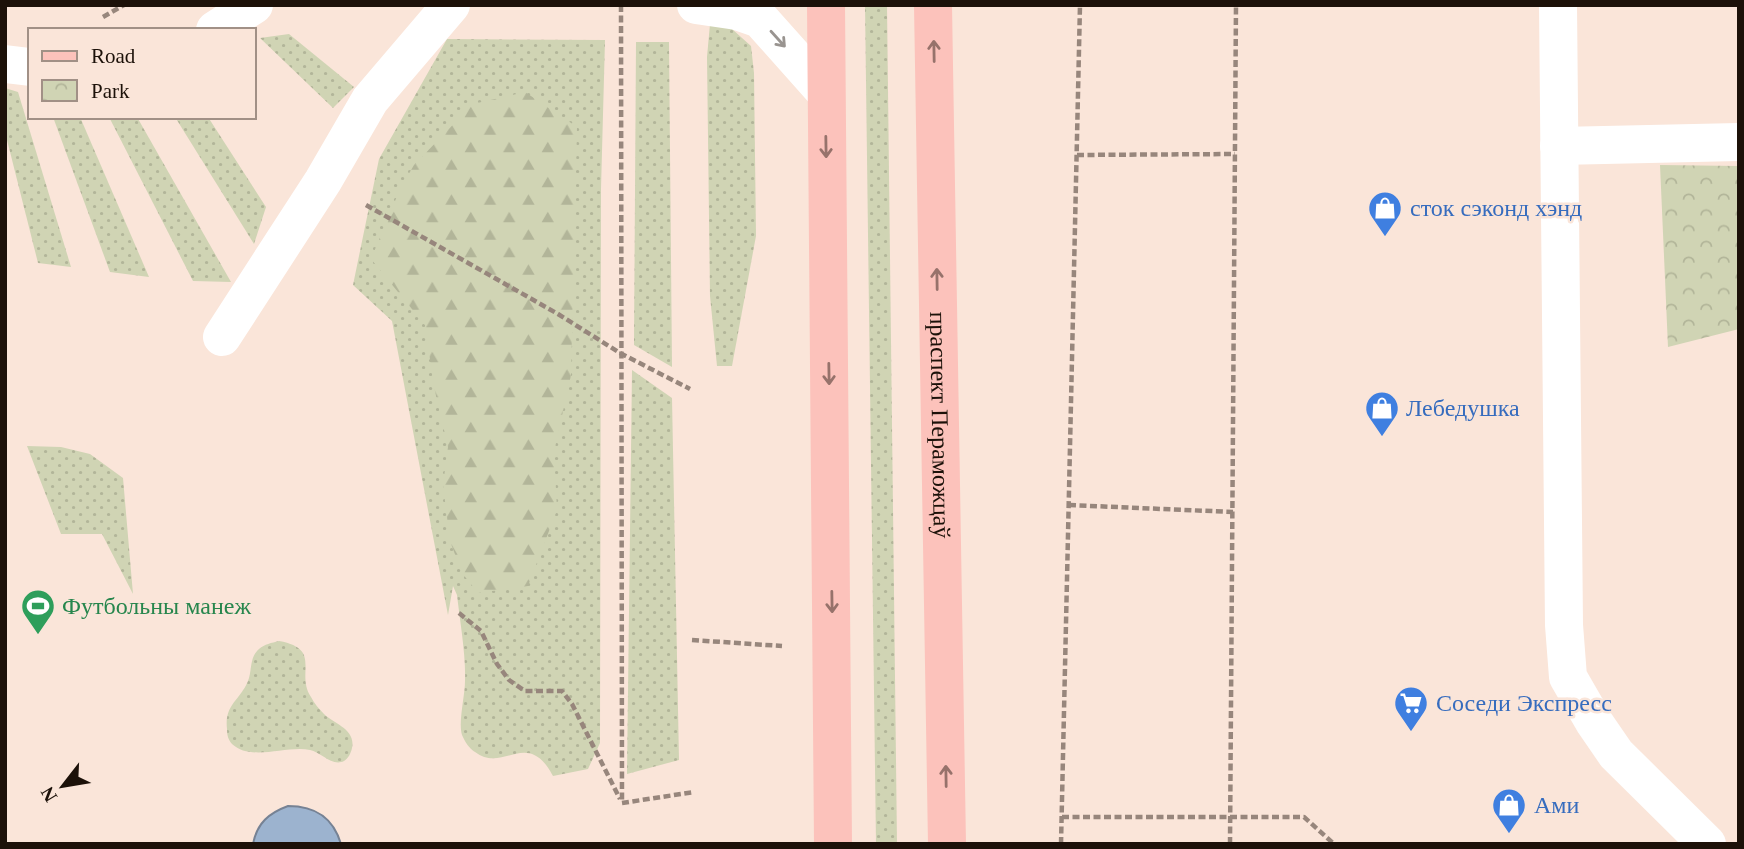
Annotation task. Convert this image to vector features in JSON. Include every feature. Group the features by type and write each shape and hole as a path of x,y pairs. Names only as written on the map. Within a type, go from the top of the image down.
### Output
{"main road":[{"path":"826,5 833,844"},
{"name":"праспект Пераможцаў","path":"933,5 947,844"}],"lane":[{"path":"218,28 254,5"},
{"path":"222,337 323,181 370,100 452,5"},
{"path":"696,5 737,11 760,19 825,93"},
{"path":"1558,5 1564,625 1568,677 1616,754 1707,844"},
{"path":"5,64 28,67"},
{"path":"1559,146 1739,142"}],"path":[{"path":"103,17 124,5"},
{"path":"621,5 622,803"},
{"path":"1061,844 1080,5"},
{"path":"1230,844 1236,5"},
{"path":"1077,155 1235,154"},
{"path":"323,181 620,353 690,389"},
{"path":"1069,506 1233,512"},
{"path":"459,613 481,631 497,664 509,680 525,691 562,691 572,704 622,803"},
{"path":"692,640 833,650"},
{"path":"622,803 694,792"},
{"path":"1061,817 1304,817 1334,844"}],"green space":[{"path":"865,5 887,5 897,844 876,844"},
{"path":"710,24 732,29 751,46 754,73 756,236 732,366 717,366 710,296 707,57"},
{"path":"289,34 354,87 333,108 260,38"},
{"path":"447,39 605,40 601,189 600,743 588,769 553,776 534,755 525,753 486,757 471,749 462,735 465,671 457,595 453,586 448,615 392,321 353,285 379,159"},
{"path":"636,42 669,42 672,367 634,345"},
{"path":"5,88 18,92 71,267 38,263 5,132"},
{"path":"525,92 577,127 571,375 554,452 557,510 528,586 478,593 462,573 450,541 443,485 448,447 434,387 425,325 371,259 400,189 414,165 473,104"},
{"path":"54,119 81,119 149,277 110,272"},
{"path":"110,119 138,119 231,282 193,281"},
{"path":"176,119 209,119 266,207 254,244"},
{"path":"1660,165 1739,166 1739,329 1668,347"},
{"path":"632,370 672,398 679,760 627,774"},
{"path":"27,446 61,447 90,454 123,478 133,594 102,534 61,534"},
{"path":"279,641 300,650 306,663 305,679 312,699 324,714 351,736 352,750 344,761 331,761 314,751 301,749 249,752 232,744 228,737 228,713 246,685 254,655 264,646"}],"water":[{"path":"288,806 307,808 322,815 333,827 341,844 253,844 257,830 265,820"}],"place":[{"name":"сток сэконд хэнд","path":"1385,238"},
{"name":"Лебедушка","path":"1382,438"},
{"name":"Футбольны манеж","path":"38,636"},
{"name":"Соседи Экспресс","path":"1411,733"},
{"name":"Ами","path":"1509,835"}]}
